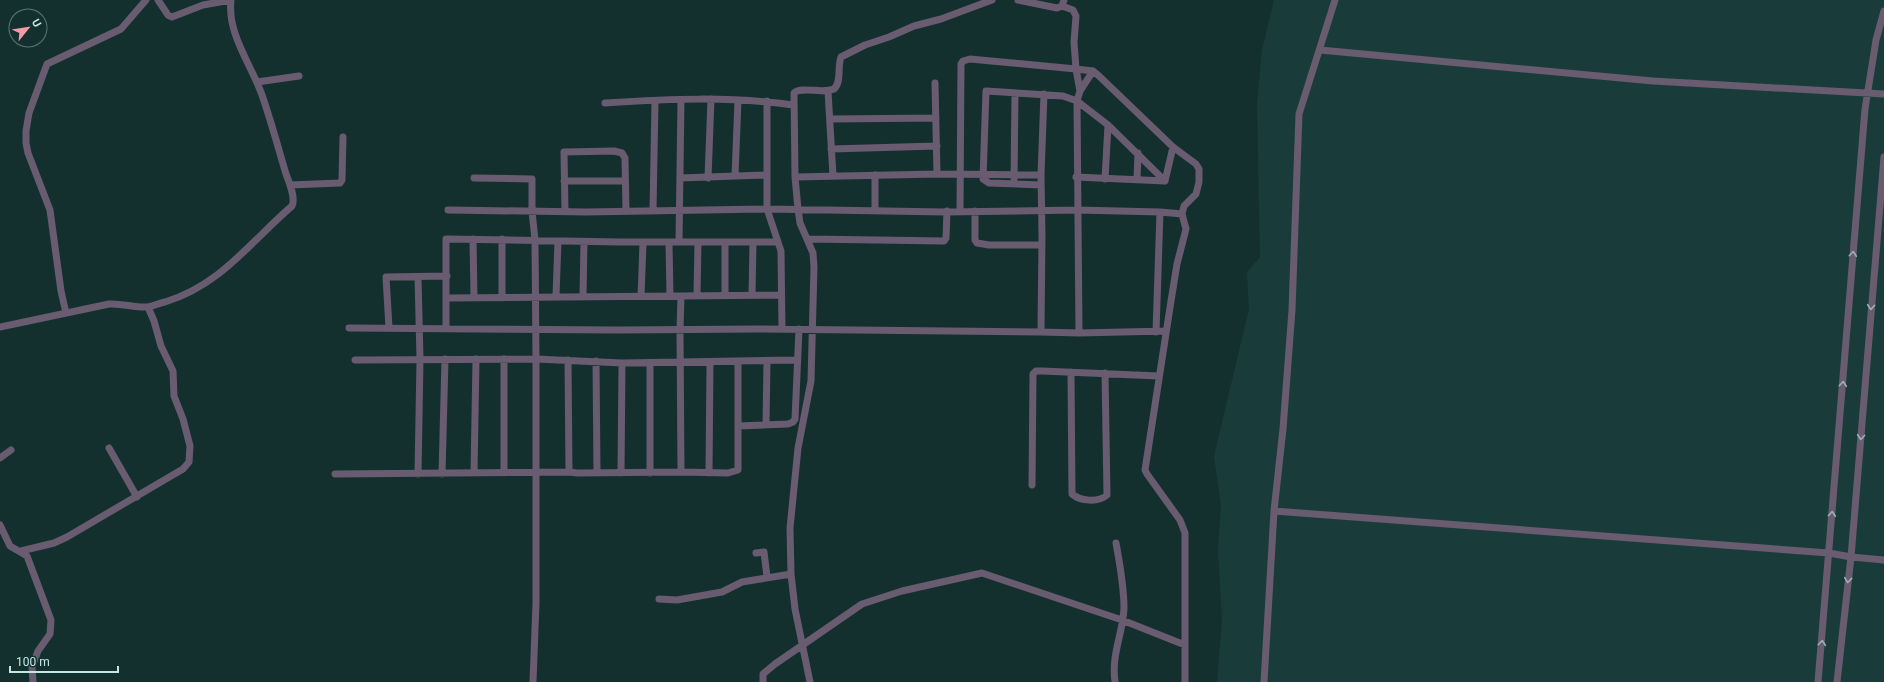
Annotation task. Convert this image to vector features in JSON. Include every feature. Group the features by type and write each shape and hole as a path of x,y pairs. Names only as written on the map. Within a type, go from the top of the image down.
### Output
{"street":[{"path":"66,313 61,291 50,210 28,153 26,131 29,113 47,64 120,29 146,0"},
{"path":"0,327 116,303 148,307 195,291 230,266 294,203 273,127 256,82 239,46 230,10 231,0 203,5 172,17 168,15 158,0"},
{"path":"810,682 802,645 791,574 790,528 798,448 811,380 814,267 813,253 809,239 800,223 798,210 795,177 793,99 799,90 828,92 837,86 839,65 843,55 914,26 941,19 992,0"},
{"path":"1018,0 1053,8 1063,3 1073,10 1076,16 1074,42 1076,70 1080,91"},
{"path":"1264,682 1274,511 1283,429 1292,310 1299,114 1335,0"},
{"path":"1818,682 1867,92 1876,40 1884,11"},
{"path":"1320,50 1653,81 1884,94"},
{"path":"960,211 959,174 961,64 963,61 970,59 1093,72 1173,147 1196,164 1199,170 1199,187 1196,194 1184,206 1182,214 1186,229 1177,264 1146,470 1147,474 1180,520 1185,533 1185,682"},
{"path":"1079,333 1076,177 1077,100 1080,91 1093,72"},
{"path":"256,82 299,76"},
{"path":"935,83 937,174"},
{"path":"1041,185 986,182 983,179 985,92 987,90 1063,96 1077,100 1108,125 1165,181"},
{"path":"828,92 832,176"},
{"path":"1014,184 1015,93"},
{"path":"1041,332 1041,174 1044,94"},
{"path":"605,103 711,99 767,101 793,99"},
{"path":"708,178 711,99"},
{"path":"679,242 681,100"},
{"path":"735,176 738,100"},
{"path":"653,211 655,101"},
{"path":"767,101 766,209 781,251 782,329"},
{"path":"830,119 936,118"},
{"path":"1106,178 1108,125"},
{"path":"290,186 340,183 342,180 343,137"},
{"path":"831,149 937,146"},
{"path":"1165,181 1173,147"},
{"path":"564,212 564,152 614,151 619,152 624,156 626,211"},
{"path":"1137,178 1138,153"},
{"path":"1837,682 1851,557 1884,157"},
{"path":"795,177 1014,173 1041,174"},
{"path":"680,178 767,175"},
{"path":"874,211 875,176"},
{"path":"1076,177 1137,178 1165,181"},
{"path":"474,178 532,179 532,211 535,240 536,328 536,603 534,682"},
{"path":"564,181 624,181"},
{"path":"448,210 564,212 766,209 874,211 1077,210 1182,214"},
{"path":"809,239 944,241 946,238 947,211"},
{"path":"975,211 976,243 989,245 1042,245"},
{"path":"1156,332 1160,212"},
{"path":"446,328 446,239 643,243 778,242"},
{"path":"473,239 474,297"},
{"path":"502,239 502,298"},
{"path":"556,296 558,241"},
{"path":"584,242 584,296"},
{"path":"668,242 670,296"},
{"path":"697,296 698,242"},
{"path":"725,242 725,296"},
{"path":"752,295 753,242"},
{"path":"642,296 643,243"},
{"path":"388,328 386,277 447,276"},
{"path":"418,277 420,328 418,474"},
{"path":"447,298 781,295"},
{"path":"681,296 681,472"},
{"path":"21,551 60,541 137,497 185,467 188,462 190,451 189,439 174,396 173,371 148,307"},
{"path":"349,328 536,328 562,330 812,329 1079,333 1166,331"},
{"path":"738,426 788,424 793,422 795,419 799,329"},
{"path":"442,474 445,359"},
{"path":"474,474 476,359"},
{"path":"504,359 504,473"},
{"path":"355,360 536,359 622,363 798,360"},
{"path":"568,360 569,472"},
{"path":"596,361 597,472"},
{"path":"766,361 766,425"},
{"path":"709,473 710,362"},
{"path":"335,474 569,472 728,473 738,470 738,362"},
{"path":"621,473 622,363"},
{"path":"650,363 650,473"},
{"path":"1032,485 1033,374 1036,371 1159,376"},
{"path":"1071,372 1072,494 1081,499 1090,500 1107,495 1105,373"},
{"path":"109,448 137,497"},
{"path":"0,458 11,450"},
{"path":"1274,511 1829,554 1884,560"},
{"path":"0,525 10,546 21,551 28,559 51,620 50,634 40,647 32,667 33,682"},
{"path":"1115,682 1115,654 1122,620 1123,590 1116,543"},
{"path":"756,553 764,552 767,577"},
{"path":"763,682 763,674 766,671 862,604 902,591 982,573 1122,620 1186,645"},
{"path":"659,599 677,600 722,592 739,583 791,574"}],"shaded area":[{"path":"1274,0 1884,0 1884,682 1217,682 1222,621 1218,549 1221,506 1214,456 1249,309 1247,272 1260,257 1257,103 1262,50"}]}
